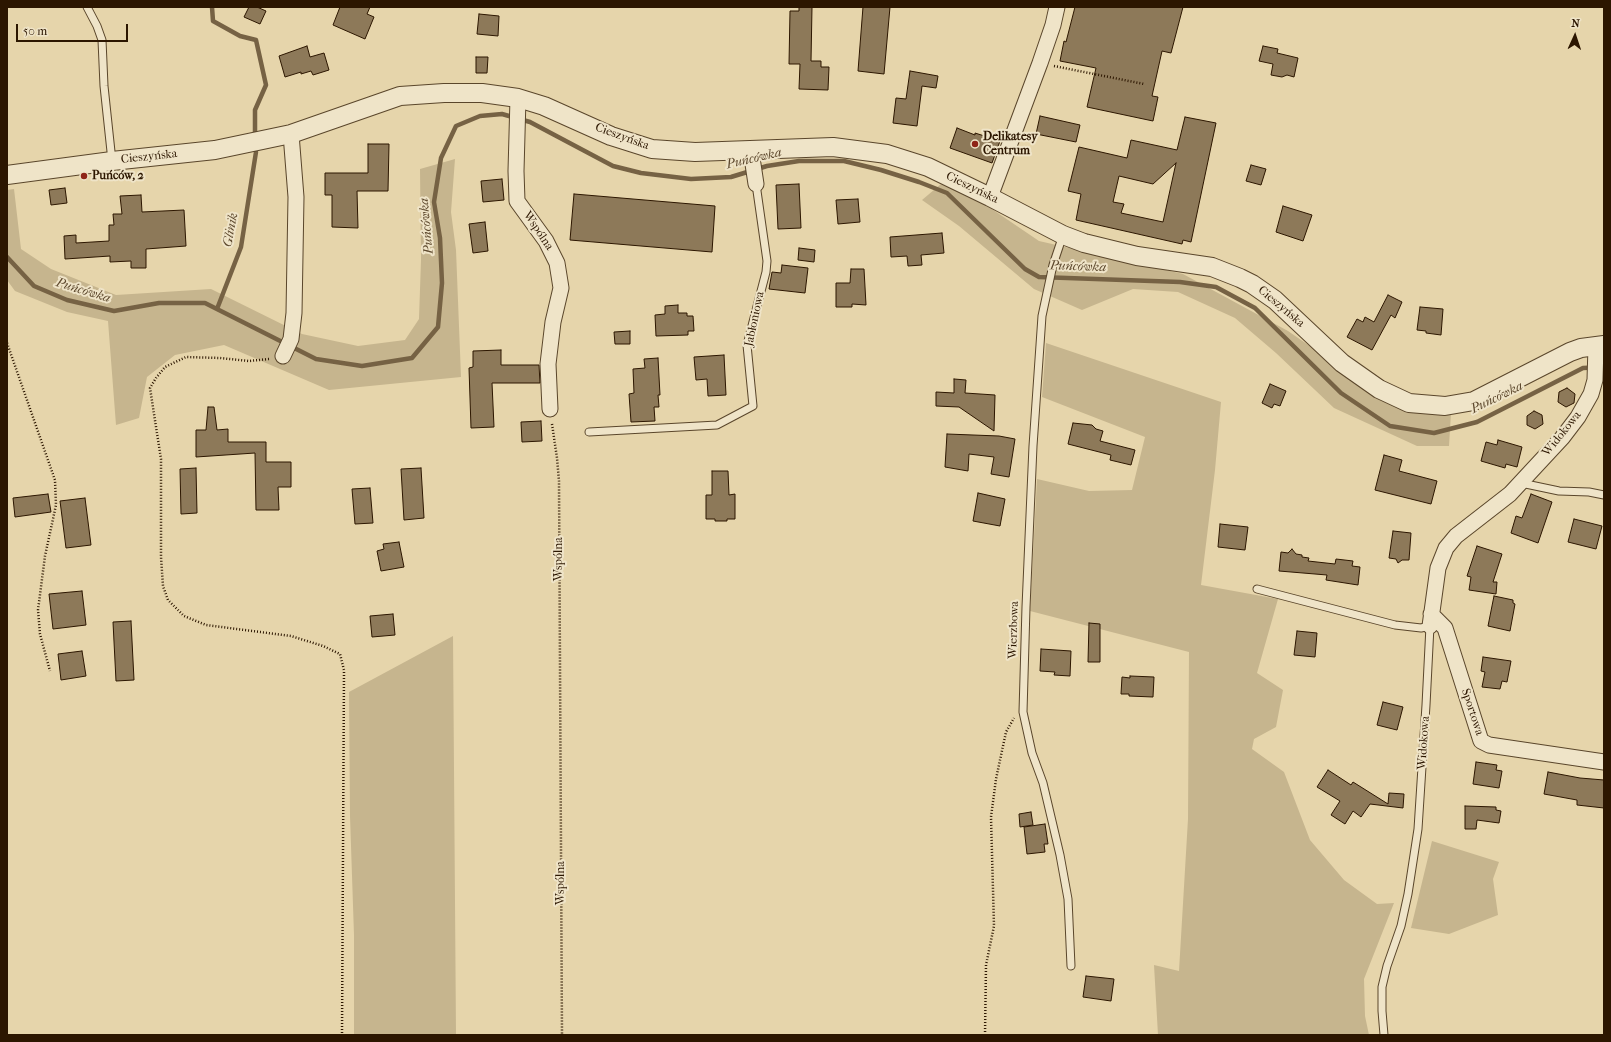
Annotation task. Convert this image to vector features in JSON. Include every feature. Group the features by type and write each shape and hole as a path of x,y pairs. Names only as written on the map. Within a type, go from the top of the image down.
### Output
{"street":[{"path":"990,197 1040,63 1053,26 1057,7"},
{"name":"Cieszyńska","path":"7,175 112,161 215,150 290,134 400,96 444,93 482,93 518,102 544,106 579,120 611,136 652,149 752,158 796,147 833,147 887,154 937,171 1063,235 1108,250 1136,256 1212,267 1240,278 1252,284 1275,300 1342,363 1379,389 1409,403 1445,406 1474,402 1570,352 1599,350"},
{"name":"Wspólna","path":"518,102 517,201 546,241 557,263 561,288 553,322 548,364 550,409"},
{"path":"283,356 291,339 294,313 296,197 290,134"},
{"path":"752,158 756,184"},
{"name":"Widokowa","path":"1431,620 1438,568 1446,548 1456,536 1510,494 1562,438 1578,417 1591,394 1595,380 1599,350"},
{"name":"Sportowa","path":"1431,620 1445,628 1481,741 1489,746 1604,762"}],"lane":[{"path":"86,7 97,26 102,40 104,86 112,161"},
{"name":"Jabłoniowa","path":"589,432 717,425 754,406 747,345 766,272 767,261 756,184"},
{"name":"Wierzbowa","path":"1063,235 1053,265 1042,316 1033,446 1023,712 1032,753 1043,783 1060,855 1068,899 1071,966"},
{"path":"1520,483 1559,491 1589,492 1604,495"},
{"path":"1256,589 1395,625 1420,628 1431,620"},
{"name":"Widokowa","path":"1384,1035 1382,987 1404,913 1418,828 1431,620"}],"path":[{"path":"1040,63 1144,84"},
{"path":"7,343 55,480 56,506 45,556 38,610 40,634 50,671"},
{"path":"283,356 248,361 186,357 165,367 156,378 150,388 161,459 161,557 164,586 168,600 184,616 206,625 291,636 323,646 340,654 344,670 342,1035"},
{"name":"Wspólna","path":"550,409 559,482 562,1035"},
{"path":"985,1035 986,964 994,926 991,817 996,779 1006,732 1024,700"}],"shaded area":[{"path":"455,159 451,212 456,250 461,377 329,390 224,345 175,355 147,377 139,418 116,425 108,321 67,312 15,291 7,280 7,190 14,189 21,249 51,269 116,295 211,289 302,334 358,346 405,340 419,319 421,260 420,169"},
{"path":"941,184 980,201 1039,241 1183,274 1288,331 1401,409 1451,413 1449,446 1417,446 1334,408 1276,353 1235,318 1178,292 1133,289 1082,310 1034,289 959,226 922,200"},
{"path":"1046,343 1221,402 1215,470 1201,585 1278,599 1257,673 1283,690 1276,727 1254,739 1252,749 1284,772 1310,840 1344,880 1377,904 1394,903 1364,979 1365,1016 1369,1035 1158,1035 1154,965 1179,971 1188,819 1189,652 1030,611 1037,479 1089,491 1132,490 1145,437 1042,397"},
{"path":"453,636 456,1035 354,1035 354,935 350,816 349,692"},
{"path":"1432,841 1499,862 1493,879 1498,915 1449,934 1411,928"}],"building":[{"path":"249,7 257,7 266,11 260,24 244,17"},
{"path":"340,7 370,7 367,14 374,17 365,39 333,25"},
{"path":"799,7 812,7 811,61 821,61 821,67 829,67 828,90 799,89 800,64 789,64 790,11 799,11"},
{"path":"863,7 890,7 884,74 858,71"},
{"path":"1075,7 1183,7 1171,53 1162,51 1152,96 1158,97 1153,121 1087,107 1096,68 1060,61 1064,41 1066,42"},
{"path":"479,14 499,16 498,36 477,34"},
{"path":"307,46 310,57 324,53 329,70 313,75 311,71 301,74 301,72 285,77 279,56"},
{"path":"1263,46 1278,49 1277,53 1298,58 1294,77 1287,75 1282,77 1271,75 1273,64 1259,61"},
{"path":"476,57 488,57 487,73 476,73"},
{"path":"910,71 938,76 936,88 922,86 917,126 893,123 896,98 906,99"},
{"path":"1040,116 1080,125 1076,142 1036,134"},
{"path":"1185,117 1216,123 1191,242 1183,240 1182,244 1076,220 1081,194 1068,191 1079,147 1127,158 1131,140 1177,150","holes":["1176,163 1163,222 1121,213 1124,204 1113,202 1119,176 1153,184"]},
{"name":"Delikatesy Centrum","path":"957,128 975,135 975,133 1000,141 992,163 950,148"},
{"path":"368,144 389,144 388,191 357,191 358,228 332,227 332,195 325,195 325,173 368,173"},
{"path":"1251,165 1266,169 1261,185 1246,181"},
{"path":"502,179 504,200 483,202 481,181"},
{"path":"799,184 801,228 778,229 776,185"},
{"path":"65,188 67,203 51,205 49,190"},
{"path":"574,194 715,206 712,252 570,240"},
{"path":"141,195 142,212 184,210 186,246 146,249 146,268 131,268 131,261 110,262 110,256 65,259 64,236 76,235 76,243 109,241 109,225 114,225 113,214 122,214 120,196"},
{"path":"858,199 860,222 838,224 836,200"},
{"path":"1283,206 1312,215 1303,241 1276,232"},
{"path":"485,222 488,251 473,253 469,224"},
{"path":"942,233 944,253 921,255 922,265 908,266 907,256 891,257 890,237"},
{"path":"799,248 815,250 814,262 798,260"},
{"path":"782,265 808,268 805,293 769,289 772,272 781,273"},
{"path":"851,269 864,269 866,305 852,304 852,307 836,307 836,283 850,283"},
{"path":"1388,295 1402,302 1395,318 1391,315 1372,350 1347,337 1357,319 1363,322 1365,317 1374,322"},
{"path":"678,305 678,313 687,313 687,316 693,316 694,331 688,331 688,335 656,336 655,315 665,314 665,306"},
{"path":"1420,307 1443,309 1441,335 1417,330"},
{"path":"630,331 630,344 615,344 614,332"},
{"path":"501,350 501,365 539,365 540,383 492,383 494,427 471,428 469,368 473,367 473,351"},
{"path":"724,355 726,395 708,396 707,379 696,380 694,357"},
{"path":"658,358 660,395 658,395 659,407 654,407 655,421 631,422 629,394 634,393 633,369 645,368 644,359"},
{"path":"954,379 966,380 965,393 995,395 994,431 959,407 936,406 936,392 954,393"},
{"path":"1270,384 1286,391 1280,406 1274,404 1272,408 1262,403"},
{"path":"1567,388 1575,394 1574,403 1566,407 1558,402 1559,392"},
{"path":"208,407 214,407 217,430 228,429 228,442 266,442 266,462 291,462 291,487 278,487 279,510 256,510 255,453 196,457 196,430 206,430"},
{"path":"1534,411 1542,415 1543,424 1535,429 1527,425 1527,416"},
{"path":"541,421 542,441 522,442 521,422"},
{"path":"1073,423 1092,425 1096,429 1103,431 1100,441 1135,450 1131,465 1110,460 1111,455 1068,444"},
{"path":"947,434 999,436 1015,439 1009,477 991,474 994,457 969,454 968,471 945,467"},
{"path":"1498,440 1522,447 1517,467 1506,464 1505,468 1481,461 1486,442 1497,445"},
{"path":"1384,455 1402,460 1399,471 1437,481 1431,504 1375,490"},
{"path":"196,468 197,513 181,514 180,469"},
{"path":"421,468 424,518 404,520 401,469"},
{"path":"712,471 728,471 729,495 735,494 735,519 715,521 715,519 706,519 706,495 712,495"},
{"path":"370,488 373,523 355,524 352,489"},
{"path":"978,493 1005,499 1000,526 973,521"},
{"path":"48,494 51,512 15,517 13,498"},
{"path":"1531,494 1552,502 1538,543 1511,533 1516,516 1522,518"},
{"path":"85,498 91,545 66,548 60,501"},
{"path":"1574,519 1602,526 1596,549 1568,542"},
{"path":"1220,524 1248,527 1245,550 1218,547"},
{"path":"1393,531 1411,533 1409,560 1402,560 1398,563 1396,559 1389,558"},
{"path":"399,542 404,567 381,571 377,551 384,549 383,544"},
{"path":"1477,546 1502,554 1493,582 1497,582 1496,594 1469,590 1471,577 1467,576"},
{"path":"1292,549 1296,554 1309,558 1308,561 1335,564 1336,559 1353,561 1352,566 1360,567 1358,585 1326,580 1327,575 1279,571 1281,552 1288,553"},
{"path":"82,591 86,625 53,629 49,594"},
{"path":"1494,596 1513,600 1513,603 1515,604 1510,631 1488,626"},
{"path":"393,614 395,635 372,637 370,616"},
{"path":"131,621 134,680 116,681 113,622"},
{"path":"1089,623 1100,624 1100,662 1088,662"},
{"path":"1297,631 1317,633 1315,657 1294,655"},
{"path":"1041,649 1071,651 1070,676 1054,675 1055,672 1040,671"},
{"path":"82,651 86,676 61,680 58,654"},
{"path":"1483,657 1511,661 1507,682 1502,681 1500,689 1482,687 1485,672 1481,671"},
{"path":"1130,676 1154,677 1153,697 1129,696 1129,694 1121,694 1122,677 1130,678"},
{"path":"1383,702 1403,707 1397,730 1377,725"},
{"path":"1476,762 1497,765 1496,770 1502,771 1499,788 1473,784"},
{"path":"1328,770 1351,785 1353,782 1388,804 1389,793 1404,794 1403,808 1370,804 1361,817 1353,811 1345,824 1331,815 1340,801 1317,787"},
{"path":"1548,772 1580,778 1604,780 1604,808 1577,805 1577,800 1544,794"},
{"path":"1465,806 1496,807 1496,810 1501,811 1499,823 1477,820 1476,829 1465,829"},
{"path":"1031,812 1033,825 1020,827 1019,814"},
{"path":"1045,824 1048,844 1044,844 1045,852 1027,854 1024,827"},
{"path":"1086,976 1114,979 1111,1001 1083,997"}],"waterway":[{"name":"Glinik","path":"212,7 213,21 240,36 256,40 266,85 255,110 255,135"},
{"name":"Puńcówka","path":"7,257 34,286 67,300 114,311 159,303 205,303 316,359 362,366 412,358 438,327 442,283 440,238 434,202 441,158 456,126 480,116 502,114 530,122 613,166 641,173 691,179 731,177 767,166 799,161 844,161 881,170 919,182 947,193 1025,269 1039,277 1180,282 1216,287 1255,308 1341,393 1390,426 1434,433 1477,422 1583,368 1604,367"},
{"name":"Glinik","path":"217,309 241,247 256,152"}],"place":[{"name":"Delikatesy Centrum","path":"975,144"},
{"name":"Puńców, 2","path":"84,176"}]}
